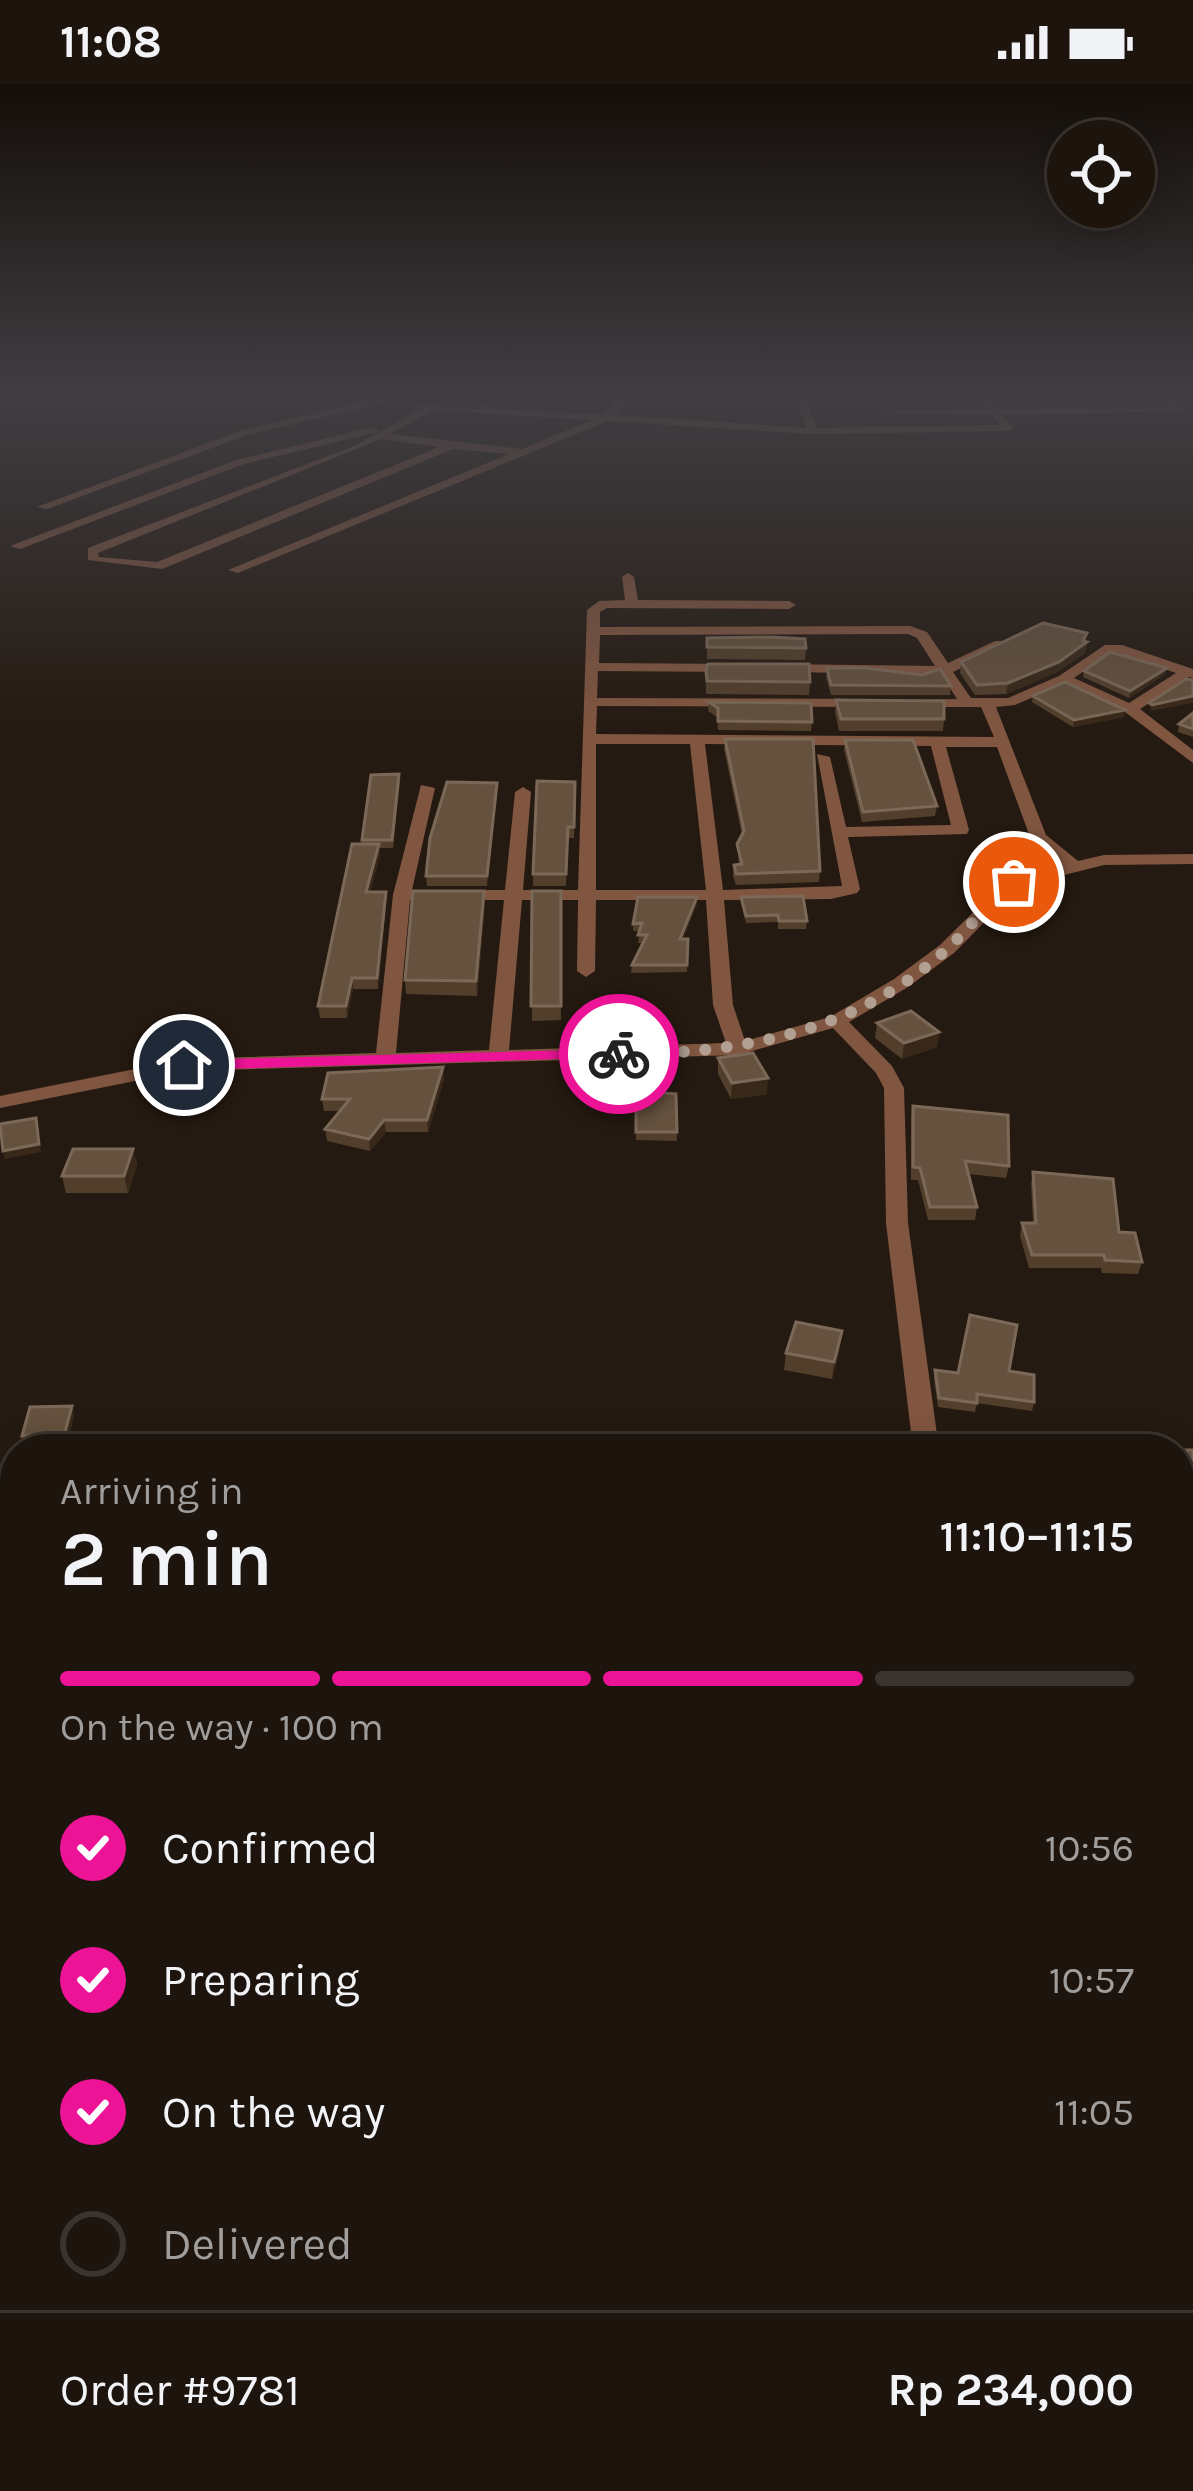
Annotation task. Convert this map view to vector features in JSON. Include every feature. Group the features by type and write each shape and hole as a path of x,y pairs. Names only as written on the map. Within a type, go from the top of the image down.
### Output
{"street":[{"path":"16,546 120,507"},
{"path":"201,507 92,551 94,560 158,566 302,507"},
{"path":"234,570 393,507"},
{"path":"628,577 632,604"},
{"path":"586,971 588,739 598,606 789,604"},
{"path":"594,631 910,630 922,635 968,704"},
{"path":"594,667 945,670 1016,636"},
{"path":"897,704 1010,702 1064,680 1112,648 1190,673"},
{"path":"1130,710 1190,673"},
{"path":"1064,680 1130,710 1193,758"},
{"path":"592,702 873,703"},
{"path":"988,705 1038,837 1074,866"},
{"path":"588,739 1003,742"},
{"path":"697,739 723,1005 738,1049"},
{"path":"840,832 961,830 937,742"},
{"path":"402,895 849,891 853,880 822,757"},
{"path":"385,1060 402,895 427,788"},
{"path":"498,1057 523,792"},
{"path":"0,1102 184,1065 738,1049 837,1022 947,949 1014,882 1128,858 1193,859"},
{"path":"837,1022 885,1070 894,1088 898,1223 924,1434"}],"building":[{"path":"1043,623 1087,633 1083,641 1087,642 1059,662 1008,683 977,685 961,662"},
{"path":"707,638 805,639 806,648 707,647"},
{"path":"1110,652 1167,668 1130,691 1084,671"},
{"path":"708,664 809,664 810,682 707,681"},
{"path":"827,668 922,675 940,669 951,686 831,685"},
{"path":"1186,679 1193,680 1193,696 1149,703"},
{"path":"1065,682 1125,710 1074,720 1033,696"},
{"path":"836,700 944,701 944,719 841,719"},
{"path":"709,702 811,703 812,722 718,721 718,708"},
{"path":"1193,713 1193,729 1179,724"},
{"path":"725,739 813,739 820,871 736,874 734,865 742,864 737,844 744,831"},
{"path":"845,740 913,740 937,806 863,812"},
{"path":"399,774 392,840 362,840 371,775"},
{"path":"537,781 575,782 566,874 533,874"},
{"path":"447,782 497,783 487,876 426,876 430,838"},
{"path":"352,844 379,844 366,892 386,892 377,978 352,978 346,1006 318,1006"},
{"path":"413,891 484,891 476,981 405,980"},
{"path":"532,891 561,891 561,1006 531,1006"},
{"path":"803,896 807,921 779,921 778,915 746,916 741,897"},
{"path":"638,897 697,897 680,939 688,939 687,965 632,965 647,935 638,935 642,923 633,924"},
{"path":"911,1011 939,1032 904,1043 877,1023"},
{"path":"753,1053 768,1078 732,1083 718,1058"},
{"path":"443,1067 427,1120 384,1120 369,1139 325,1129 350,1099 322,1099 328,1073"},
{"path":"636,1091 676,1094 677,1132 636,1132"},
{"path":"913,1106 1008,1115 1009,1166 965,1161 977,1207 930,1207 920,1168 913,1167"},
{"path":"36,1118 39,1144 3,1151 0,1124"},
{"path":"73,1149 133,1149 124,1176 62,1176"},
{"path":"1033,1172 1113,1179 1119,1232 1135,1233 1142,1262 1105,1260 1104,1255 1032,1255 1022,1223 1036,1223"},
{"path":"970,1315 1017,1325 1009,1371 1034,1375 1034,1402 977,1394 977,1403 939,1398 935,1370 958,1373"},
{"path":"796,1322 842,1331 834,1362 786,1353"},
{"path":"72,1406 65,1434 23,1434 30,1407"}],"way so far":[{"path":"619,1054 738,1049 837,1022 947,949 1014,882"}],"route":[{"path":"184,1065 619,1054"}]}
